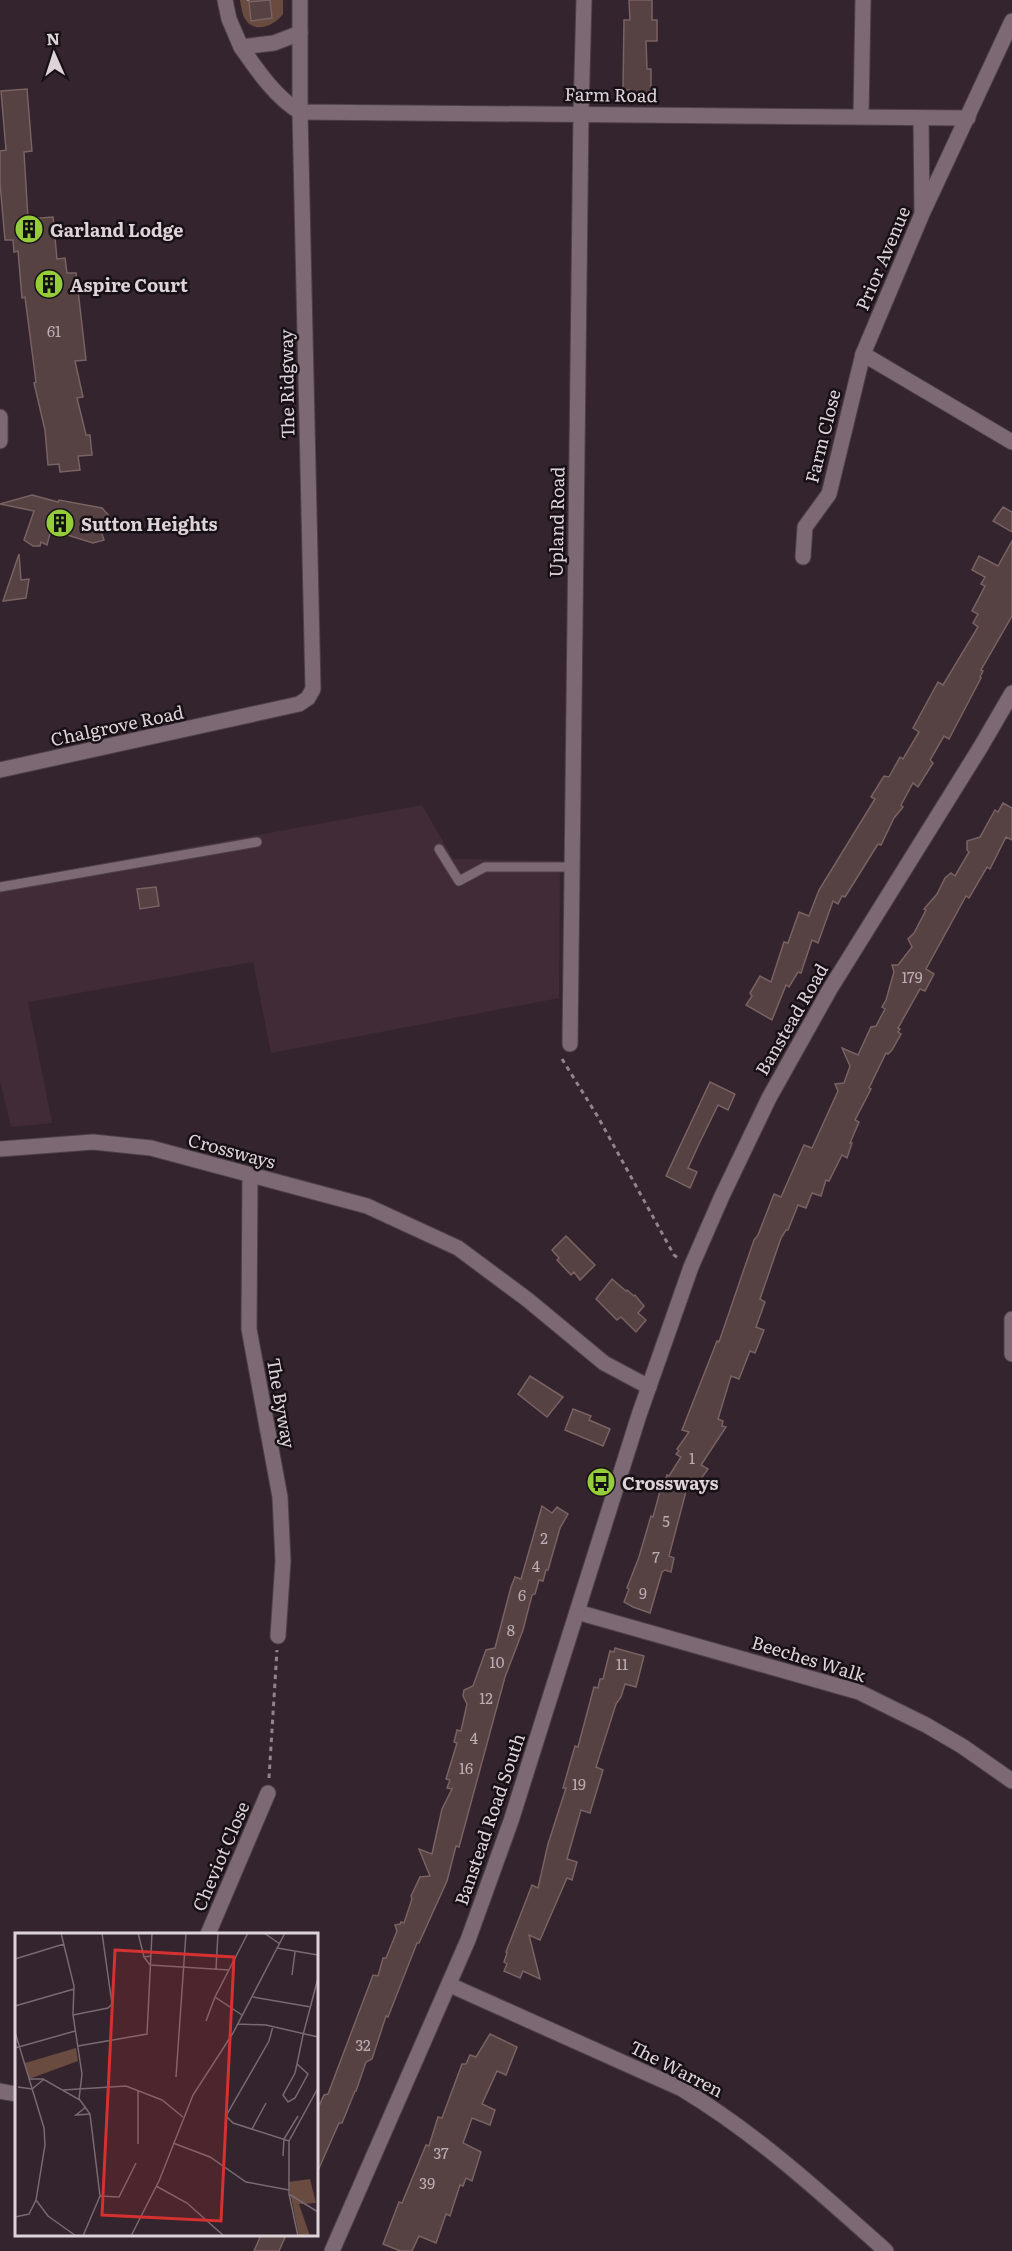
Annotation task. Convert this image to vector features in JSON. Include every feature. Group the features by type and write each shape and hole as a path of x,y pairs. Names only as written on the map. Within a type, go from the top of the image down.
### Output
{"street":[{"path":"225,0 229,19 241,47 277,93 300,112"},
{"name":"The Ridgway","path":"243,717 298,704 308,698 313,689 300,112 300,0"},
{"name":"Upland Road","path":"570,1044 584,0"},
{"path":"861,116 863,0"},
{"name":"Prior Avenue","path":"863,354 922,214 1012,21"},
{"path":"241,47 274,43 300,33"},
{"name":"Farm Road","path":"300,112 968,118"},
{"path":"921,118 922,214"},
{"path":"863,354 1012,442"},
{"name":"Farm Close","path":"803,557 805,527 829,494 863,354"},
{"path":"0,417 0,441"},
{"name":"Banstead Road","path":"649,1387 692,1268 769,1098 824,998 1012,693"},
{"name":"Chalgrove Road","path":"0,770 243,717"},
{"name":"Crossways","path":"0,1149 93,1142 151,1148 367,1206 458,1248 528,1300 604,1363 649,1387"},
{"name":"The Byway","path":"250,1176 249,1329 280,1497 283,1561 278,1636"},
{"path":"1012,1318 1012,1354"},
{"name":"Banstead Road South","path":"332,2251 450,1985 510,1821 649,1387"},
{"name":"Beeches Walk","path":"577,1612 859,1692 926,1725 962,1746 1012,1781"},
{"name":"Cheviot Close","path":"209,1933 268,1793"},
{"name":"The Warren","path":"450,1985 672,2085 715,2109 767,2147 886,2251"},
{"path":"0,2091 15,2094"}],"lane":[{"path":"0,887 256,842"},
{"path":"439,849 459,881 485,867 572,867"}],"path":[{"path":"570,1044 561,1057 598,1117 675,1255 692,1268"},
{"path":"268,1793 278,1636"}],"shaded area":[{"path":"240,0 283,0 283,14 270,25 254,27 245,19"},
{"path":"422,805 453,859 560,861 559,998 271,1053 253,962 28,1002 52,1123 11,1127 0,1082 0,882"}],"building":[{"path":"270,0 272,18 251,21 249,2"},
{"path":"629,0 652,0 652,20 657,20 657,41 646,41 647,69 651,69 651,93 629,93 629,90 623,90 624,20 630,20"},
{"path":"27,89 32,151 24,152 28,219 53,217 57,259 65,258 67,273 76,273 86,360 75,361 83,397 77,398 86,435 90,435 92,455 78,456 80,470 60,472 59,464 48,465 45,430 34,383 36,382 25,297 22,298 18,251 14,252 13,240 5,240 0,183 0,151 6,150 1,91"},
{"name":"Sutton Heights","path":"32,495 58,502 59,500 102,508 110,517 100,528 104,540 93,543 51,530 47,545 41,542 40,546 33,546 24,540 34,511 0,504"},
{"path":"1003,507 1012,512 1012,532 993,521"},
{"path":"1012,541 1012,616 981,670 983,671 981,678 949,739 944,736 930,760 933,763 918,787 913,783 901,805 903,807 894,818 881,845 878,844 845,897 842,896 838,904 833,901 818,943 812,940 801,973 798,972 789,987 786,985 772,1020 746,1005 752,996 750,993 760,976 771,982 784,942 788,943 799,912 809,916 819,890 875,799 871,797 884,776 889,777 900,757 903,759 919,732 913,728 938,682 943,685 978,627 973,623 978,614 972,611 985,586 981,584 985,577 972,570 979,556 998,566"},
{"path":"19,554 21,580 29,579 26,598 3,601"},
{"path":"1003,803 1012,808 1012,840 1006,837 990,869 987,867 969,898 966,896 926,969 934,974 925,991 920,989 898,1028 901,1034 892,1050 886,1053 869,1088 871,1089 855,1120 859,1122 850,1143 852,1143 847,1158 842,1155 829,1181 826,1180 821,1196 812,1193 806,1208 798,1205 788,1230 781,1238 760,1299 765,1302 756,1327 764,1330 755,1353 750,1351 739,1379 731,1376 718,1419 723,1421 722,1426 726,1427 701,1465 708,1469 698,1483 689,1480 669,1556 674,1558 671,1572 665,1570 662,1572 650,1613 633,1607 624,1602 629,1589 627,1588 651,1516 653,1517 663,1480 665,1481 667,1475 669,1476 681,1457 676,1454 679,1451 677,1449 689,1432 682,1430 717,1341 719,1342 754,1240 774,1194 781,1197 804,1145 812,1148 838,1091 835,1084 844,1083 850,1066 842,1048 858,1055 871,1027 876,1026 885,1009 882,1007 894,972 892,965 898,965 912,947 908,939 914,933 926,910 924,909 937,894 945,878 951,873 955,876 969,852 967,841 980,837 995,810 998,812"},
{"path":"156,887 159,906 140,909 137,889"},
{"path":"710,1082 735,1094 728,1110 718,1105 699,1144 688,1168 697,1172 690,1188 666,1176"},
{"path":"566,1236 595,1265 580,1280 574,1272 571,1275 557,1260 559,1258 552,1250"},
{"path":"612,1279 626,1291 635,1295 644,1306 638,1313 646,1320 636,1332 621,1317 617,1320 596,1299"},
{"path":"530,1376 563,1397 547,1417 518,1394"},
{"path":"573,1409 591,1416 589,1420 610,1429 603,1446 565,1430"},
{"path":"542,1506 552,1513 557,1507 568,1514 560,1528 548,1570 546,1570 543,1581 539,1580 535,1594 532,1595 523,1630 505,1677 459,1847 456,1846 447,1881 419,1943 417,1943 388,2017 386,2016 372,2059 366,2062 342,2123 339,2123 318,2170 318,2103 320,2104 324,2095 328,2094 373,1975 378,1976 383,1958 386,1958 397,1931 395,1925 404,1923 411,1896 420,1877 430,1876 419,1849 432,1854 442,1809 452,1789 447,1788 450,1780 446,1779 457,1743 454,1742 457,1730 461,1731 467,1704 463,1696 464,1690 473,1686 486,1650 495,1648 511,1587 515,1577 521,1579"},
{"path":"615,1648 644,1656 636,1687 625,1684 616,1704 596,1767 603,1770 590,1813 581,1810 567,1859 577,1862 572,1880 567,1878 540,1940 529,1935 540,1979 523,1971 520,1978 504,1971 507,1964 504,1962 506,1952 532,1885 538,1888 548,1844 566,1788 563,1788 575,1746 578,1747 594,1687 598,1688 600,1679 603,1679 610,1651 614,1652"},
{"path":"490,2034 517,2047 506,2075 497,2071 482,2104 495,2110 490,2125 472,2118 463,2143 481,2152 472,2181 466,2178 463,2186 460,2185 450,2216 446,2214 436,2243 419,2236 412,2251 400,2251 383,2244 399,2202 402,2203 426,2145 429,2146 438,2117 442,2118 462,2064 466,2064 470,2055 476,2057"},
{"path":"261,2236 286,2236 279,2251 254,2251"}],"place":[{"name":"Garland Lodge","path":"29,229"},
{"name":"Aspire Court","path":"49,284"},
{"name":"Sutton Heights","path":"60,523"},
{"name":"Crossways","path":"601,1482"}]}
